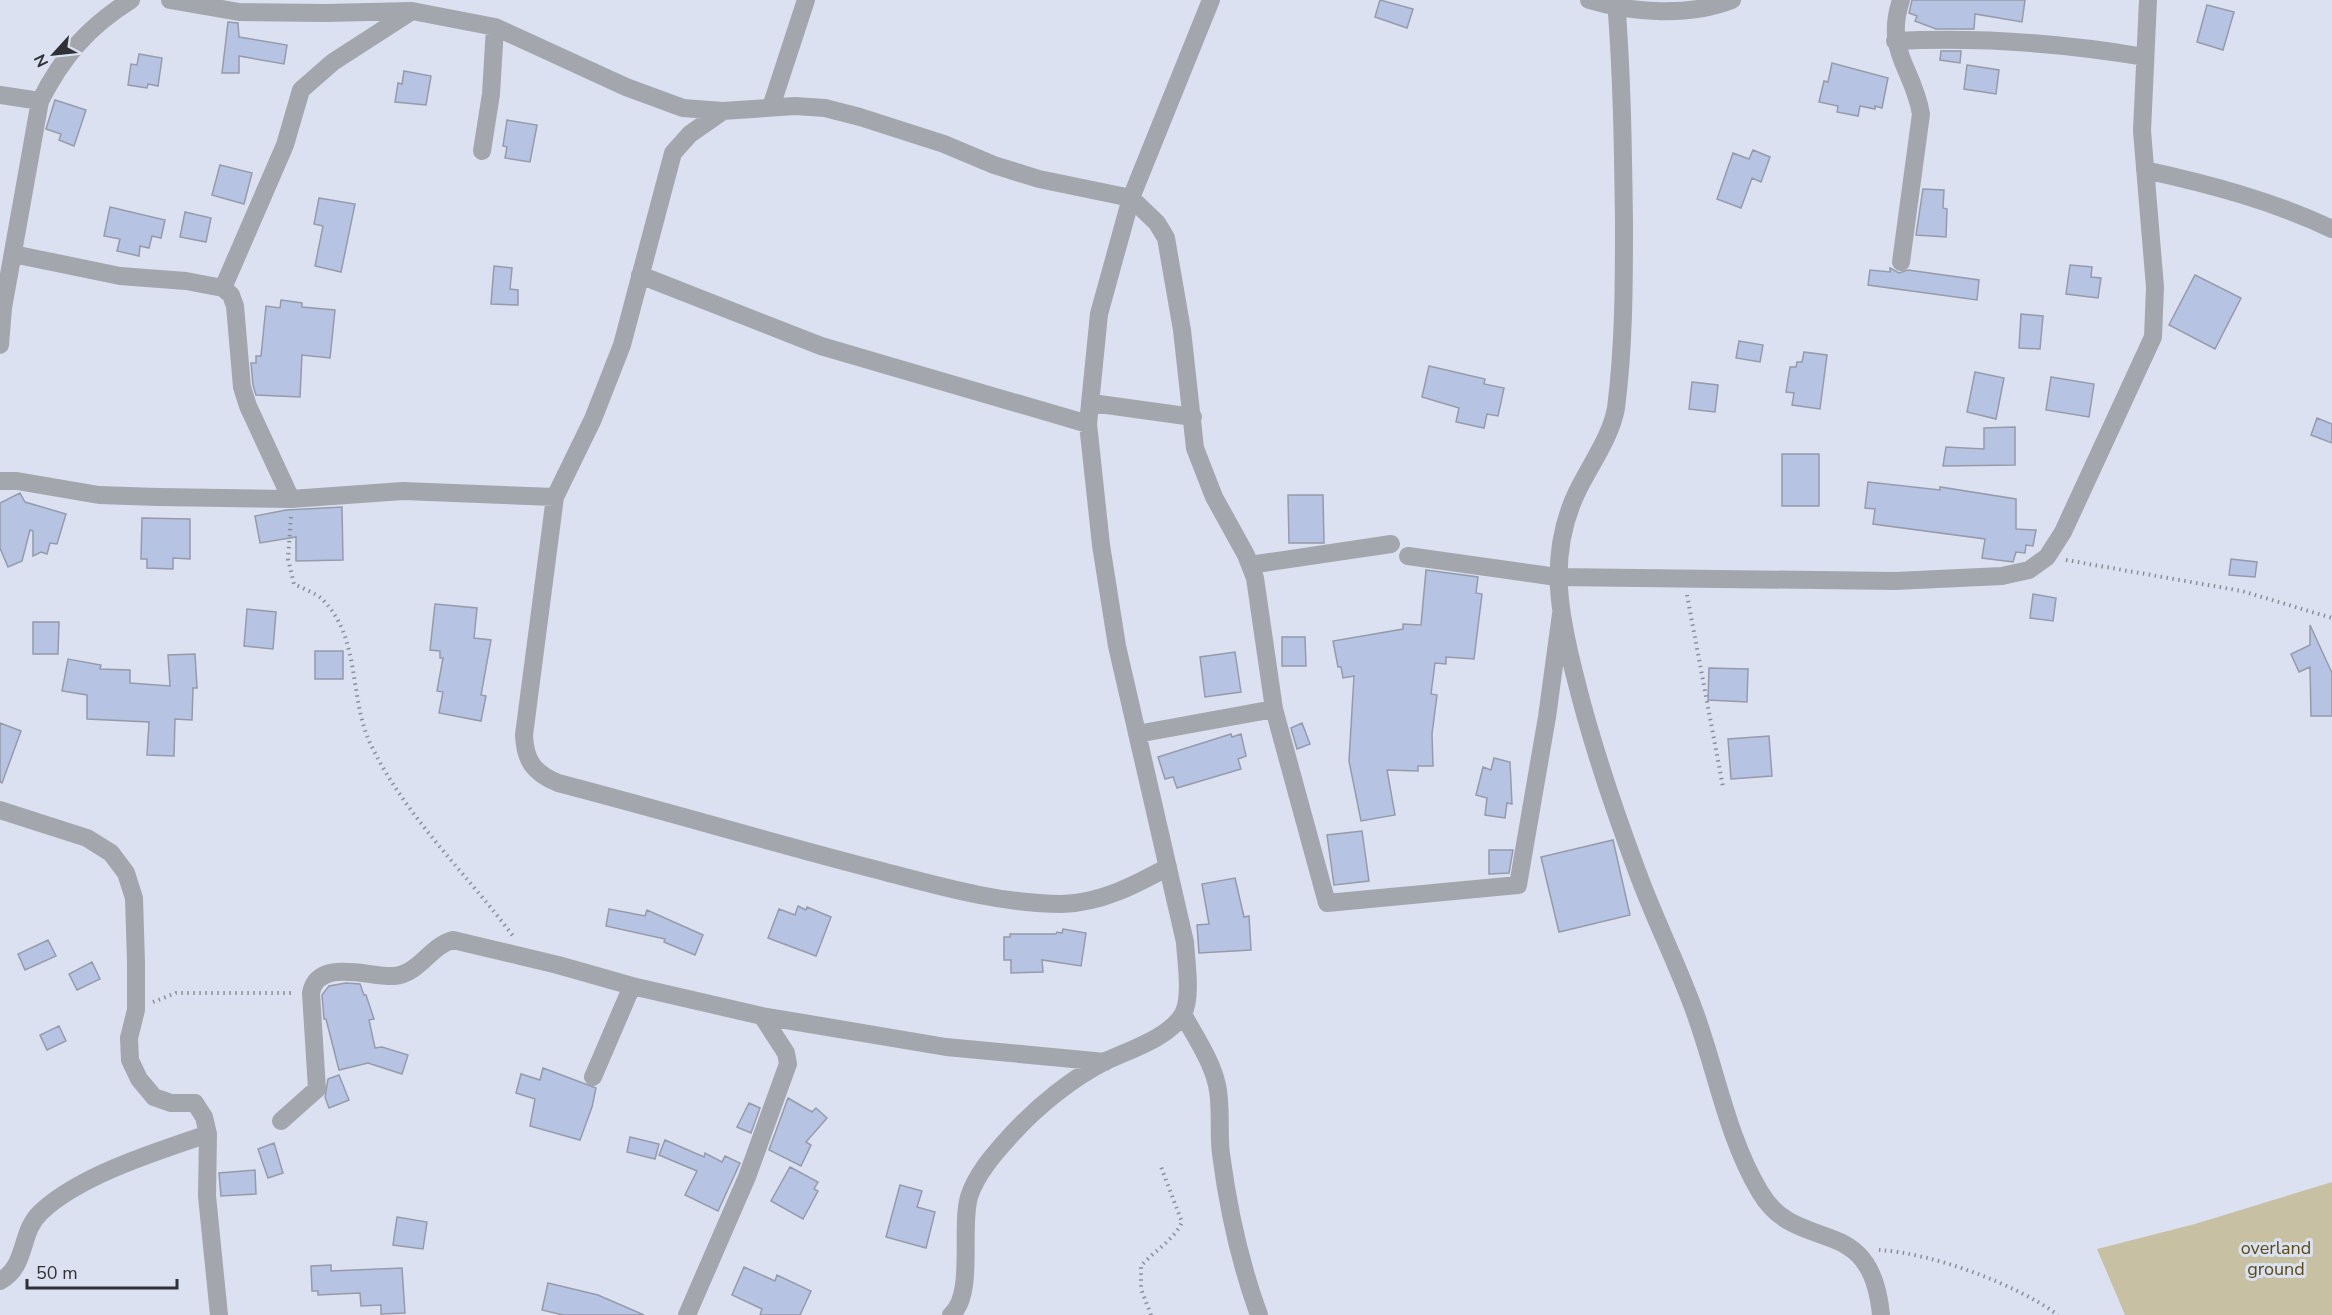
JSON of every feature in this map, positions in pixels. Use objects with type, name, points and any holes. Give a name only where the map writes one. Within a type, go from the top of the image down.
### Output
[{"type":"street","points":[[0,345],[13,254],[40,101],[51,79],[84,36],[100,20],[130,0]]},
{"type":"street","points":[[170,0],[239,12],[412,11],[495,27],[626,87],[683,108],[723,111],[771,107],[825,108],[860,117],[1039,179],[1131,198],[1157,223],[1166,238],[1182,330],[1195,448],[1205,476],[1255,578],[1274,709],[1327,903],[1518,885],[1547,717],[1561,614]]},
{"type":"street","points":[[771,107],[806,0]]},
{"type":"street","points":[[951,1315],[958,1309],[964,1293],[964,1230],[970,1196],[987,1161],[1015,1131],[1054,1096],[1105,1062],[1159,1037],[1183,1014],[1188,984],[1185,942],[1116,646],[1101,545],[1088,424],[1092,403],[1099,314],[1131,198],[1211,0]]},
{"type":"street","points":[[1589,0],[1616,4],[1700,9],[1732,0]]},
{"type":"street","points":[[1901,0],[1896,17],[1895,41],[1918,96],[1921,114],[1901,262]]},
{"type":"street","points":[[1408,556],[1557,577],[1895,581],[2002,576],[2029,570],[2047,557],[2063,532],[2153,337],[2155,287],[2142,131],[2148,0]]},
{"type":"street","points":[[1616,4],[1623,125],[1624,280],[1619,377],[1615,413],[1569,510],[1557,577],[1561,614],[1575,680],[1599,762],[1637,873],[1694,1009],[1737,1140],[1752,1176],[1768,1203],[1786,1219],[1854,1249],[1870,1268],[1881,1315]]},
{"type":"street","points":[[223,288],[285,145],[301,90],[333,63],[412,11]]},
{"type":"street","points":[[482,151],[491,94],[495,27]]},
{"type":"street","points":[[1895,41],[2008,40],[2070,44],[2145,57]]},
{"type":"street","points":[[0,95],[40,101]]},
{"type":"street","points":[[723,111],[690,134],[673,153],[622,345],[592,419],[555,497],[524,735],[527,759],[544,777],[786,846],[948,888],[1021,901],[1064,904],[1099,899],[1134,886],[1168,867]]},
{"type":"street","points":[[2145,170],[2205,183],[2295,212],[2332,230]]},
{"type":"street","points":[[13,254],[120,276],[186,281],[223,288],[231,295],[235,306],[245,396],[292,499]]},
{"type":"street","points":[[640,275],[821,346],[1088,424]]},
{"type":"street","points":[[1092,403],[1193,417]]},
{"type":"street","points":[[0,481],[17,481],[99,495],[292,499],[403,491],[555,497]]},
{"type":"street","points":[[1250,565],[1391,544]]},
{"type":"street","points":[[1137,734],[1274,709]]},
{"type":"street","points":[[0,810],[87,838],[111,853],[126,873],[134,898],[136,1010],[129,1038],[130,1060],[139,1080],[154,1097],[171,1103],[199,1106],[208,1134],[207,1196],[219,1315]]},
{"type":"street","points":[[281,1121],[317,1089],[311,993],[315,983],[332,973],[395,976],[404,974],[440,945],[453,940],[632,986],[762,1016],[946,1047],[1105,1062]]},
{"type":"street","points":[[592,1077],[632,986]]},
{"type":"street","points":[[1183,1014],[1206,1056],[1217,1085],[1221,1152],[1227,1190],[1244,1275],[1259,1315]]},
{"type":"street","points":[[687,1315],[747,1177],[788,1064],[786,1053],[762,1016]]},
{"type":"street","points":[[0,1281],[10,1276],[20,1261],[32,1225],[40,1212],[82,1185],[117,1168],[208,1134]]},
{"type":"path","points":[[292,499],[288,559],[294,584],[321,599],[346,634],[363,723],[370,744],[423,824],[529,958]]},
{"type":"path","points":[[2047,557],[2242,591],[2332,618]]},
{"type":"path","points":[[1684,580],[1723,787]]},
{"type":"path","points":[[136,1010],[176,993],[311,993]]},
{"type":"path","points":[[1151,1315],[1141,1289],[1141,1266],[1154,1250],[1178,1232],[1182,1222],[1161,1167]]},
{"type":"path","points":[[1854,1249],[1899,1252],[1956,1267],[2039,1301],[2058,1315]]},
{"type":"green space","name":"overland ground","points":[[2332,1182],[2332,1315],[2125,1315],[2097,1249],[2195,1224]]},
{"type":"building","points":[[1380,0],[1413,9],[1407,28],[1375,17]]},
{"type":"building","points":[[1912,0],[2025,0],[2022,22],[1975,14],[1974,29],[1936,29],[1915,21],[1917,16],[1909,13]]},
{"type":"building","points":[[2207,5],[2234,12],[2223,50],[2197,42]]},
{"type":"building","points":[[228,22],[238,23],[239,37],[287,45],[284,64],[239,56],[239,73],[222,73]]},
{"type":"building","points":[[1941,51],[1961,51],[1960,63],[1940,60]]},
{"type":"building","points":[[139,54],[162,58],[158,86],[148,84],[147,88],[128,85],[131,64],[137,65]]},
{"type":"building","points":[[1832,63],[1888,78],[1882,108],[1860,106],[1858,116],[1837,112],[1838,106],[1819,102],[1824,81],[1828,82]]},
{"type":"building","points":[[1967,65],[1999,70],[1996,94],[1964,89]]},
{"type":"building","points":[[404,71],[431,76],[426,105],[395,102],[398,83],[402,84]]},
{"type":"building","points":[[55,100],[86,110],[74,146],[59,140],[61,134],[46,129]]},
{"type":"building","points":[[507,120],[537,125],[530,162],[505,158],[507,147],[503,146]]},
{"type":"building","points":[[1753,150],[1770,157],[1761,182],[1752,178],[1741,208],[1717,199],[1733,153],[1749,159]]},
{"type":"building","points":[[220,165],[252,173],[244,204],[212,195]]},
{"type":"building","points":[[1923,189],[1944,190],[1943,208],[1947,209],[1946,237],[1916,235]]},
{"type":"building","points":[[319,198],[355,204],[341,272],[315,266],[323,226],[314,224]]},
{"type":"building","points":[[110,207],[165,220],[161,238],[152,236],[149,248],[140,246],[139,256],[117,251],[120,239],[104,236]]},
{"type":"building","points":[[185,212],[211,218],[206,242],[180,237]]},
{"type":"building","points":[[2070,265],[2092,267],[2091,277],[2101,278],[2098,298],[2066,294]]},
{"type":"building","points":[[494,266],[512,268],[510,289],[518,290],[518,305],[491,304]]},
{"type":"building","points":[[1890,268],[1899,273],[1908,270],[1979,280],[1977,300],[1868,285],[1870,270],[1890,272]]},
{"type":"building","points":[[2195,275],[2241,298],[2215,349],[2169,325]]},
{"type":"building","points":[[281,300],[302,303],[302,307],[335,310],[330,358],[302,355],[300,397],[256,395],[253,385],[251,363],[256,363],[256,356],[261,356],[266,306],[280,308]]},
{"type":"building","points":[[2021,314],[2043,316],[2040,349],[2019,348]]},
{"type":"building","points":[[1739,341],[1763,345],[1760,362],[1736,358]]},
{"type":"building","points":[[1804,352],[1827,355],[1820,409],[1792,405],[1794,393],[1786,392],[1790,367],[1796,367],[1797,362],[1802,362]]},
{"type":"building","points":[[1429,366],[1485,379],[1484,384],[1504,388],[1498,416],[1487,414],[1484,428],[1456,422],[1459,408],[1422,397]]},
{"type":"building","points":[[1975,372],[2004,378],[1996,419],[1967,412]]},
{"type":"building","points":[[2051,377],[2094,384],[2089,417],[2046,410]]},
{"type":"building","points":[[1692,382],[1718,385],[1715,412],[1689,409]]},
{"type":"building","points":[[2317,418],[2332,424],[2332,443],[2311,435]]},
{"type":"building","points":[[2015,427],[2015,465],[1943,466],[1946,447],[1984,449],[1984,428]]},
{"type":"building","points":[[1782,454],[1819,454],[1819,506],[1782,506]]},
{"type":"building","points":[[1868,482],[1940,490],[1940,487],[2016,499],[2016,529],[2036,530],[2033,546],[2026,545],[2025,553],[2016,552],[2013,562],[1982,558],[1985,539],[1873,524],[1875,509],[1865,508]]},
{"type":"building","points":[[20,493],[25,502],[66,514],[57,544],[50,543],[47,554],[41,552],[33,556],[33,531],[30,530],[22,561],[8,567],[0,548],[0,503]]},
{"type":"building","points":[[1288,495],[1323,495],[1324,543],[1289,543]]},
{"type":"building","points":[[342,507],[343,560],[296,561],[296,537],[260,543],[255,516],[286,510]]},
{"type":"building","points":[[142,518],[190,519],[190,559],[173,558],[173,569],[147,568],[147,559],[141,559]]},
{"type":"building","points":[[2231,559],[2257,562],[2255,577],[2229,575]]},
{"type":"building","points":[[1426,570],[1478,577],[1476,593],[1482,594],[1474,659],[1446,657],[1446,664],[1435,663],[1431,694],[1437,695],[1432,734],[1433,766],[1418,766],[1418,771],[1387,770],[1395,815],[1361,821],[1349,761],[1354,676],[1343,678],[1341,667],[1338,667],[1333,641],[1403,629],[1403,624],[1421,625]]},
{"type":"building","points":[[2033,594],[2056,598],[2053,621],[2030,618]]},
{"type":"building","points":[[435,604],[477,608],[474,638],[491,640],[481,695],[486,696],[481,721],[439,713],[443,692],[437,691],[443,658],[440,658],[440,651],[430,650]]},
{"type":"building","points":[[247,609],[276,612],[273,649],[244,646]]},
{"type":"building","points":[[33,622],[59,622],[58,654],[33,654]]},
{"type":"building","points":[[2310,625],[2332,673],[2332,716],[2311,716],[2310,667],[2299,672],[2291,654],[2310,645]]},
{"type":"building","points":[[1282,637],[1305,637],[1306,666],[1282,666]]},
{"type":"building","points":[[315,651],[343,651],[343,679],[315,679]]},
{"type":"building","points":[[1235,652],[1241,692],[1205,697],[1200,657]]},
{"type":"building","points":[[195,654],[197,688],[193,688],[192,720],[175,719],[174,756],[147,755],[149,722],[87,719],[87,695],[62,691],[68,659],[101,665],[100,669],[130,670],[130,683],[170,686],[168,655]]},
{"type":"building","points":[[1709,668],[1748,669],[1747,702],[1708,700]]},
{"type":"building","points":[[0,723],[21,731],[2,783],[0,782]]},
{"type":"building","points":[[1302,723],[1310,744],[1297,749],[1291,728]]},
{"type":"building","points":[[1231,734],[1232,737],[1241,734],[1246,756],[1238,759],[1241,769],[1177,788],[1173,777],[1165,779],[1158,757]]},
{"type":"building","points":[[1769,736],[1772,776],[1731,779],[1728,739]]},
{"type":"building","points":[[1494,758],[1510,762],[1512,804],[1507,803],[1505,818],[1485,815],[1487,798],[1476,795],[1483,767],[1491,770]]},
{"type":"building","points":[[1362,831],[1369,881],[1334,885],[1327,835]]},
{"type":"building","points":[[1613,840],[1630,915],[1559,932],[1541,857]]},
{"type":"building","points":[[1489,850],[1513,850],[1509,873],[1489,874]]},
{"type":"building","points":[[1235,878],[1244,917],[1249,916],[1251,950],[1199,953],[1197,925],[1209,924],[1202,884]]},
{"type":"building","points":[[798,906],[806,910],[807,907],[831,917],[816,956],[768,938],[779,909],[795,915]]},
{"type":"building","points":[[609,909],[645,916],[647,910],[703,935],[695,955],[664,942],[665,939],[606,926]]},
{"type":"building","points":[[1063,929],[1086,933],[1081,966],[1042,960],[1043,972],[1011,973],[1011,960],[1004,960],[1004,937],[1010,937],[1010,934],[1056,934],[1057,932],[1062,933]]},
{"type":"building","points":[[48,940],[56,956],[25,970],[18,954]]},
{"type":"building","points":[[92,962],[100,979],[77,990],[69,974]]},
{"type":"building","points":[[346,983],[360,984],[366,995],[374,1019],[369,1020],[375,1048],[382,1047],[408,1055],[402,1074],[368,1063],[339,1070],[326,1019],[324,1019],[322,995],[329,986]]},
{"type":"building","points":[[59,1026],[66,1041],[47,1050],[40,1035]]},
{"type":"building","points":[[543,1068],[596,1088],[580,1140],[530,1126],[535,1099],[516,1093],[521,1074],[540,1080]]},
{"type":"building","points":[[339,1075],[349,1100],[329,1108],[325,1097],[328,1079]]},
{"type":"building","points":[[788,1098],[812,1112],[816,1108],[827,1118],[806,1142],[811,1145],[801,1166],[769,1150]]},
{"type":"building","points":[[749,1103],[760,1108],[751,1133],[737,1127]]},
{"type":"building","points":[[630,1137],[659,1144],[655,1159],[627,1152]]},
{"type":"building","points":[[665,1140],[704,1157],[705,1153],[722,1162],[725,1156],[740,1163],[718,1211],[685,1195],[697,1171],[659,1155]]},
{"type":"building","points":[[274,1143],[283,1173],[268,1178],[258,1149]]},
{"type":"building","points":[[790,1167],[818,1182],[814,1189],[818,1191],[803,1219],[771,1201]]},
{"type":"building","points":[[255,1170],[256,1194],[221,1196],[219,1173]]},
{"type":"building","points":[[900,1185],[922,1191],[917,1207],[935,1212],[926,1248],[886,1237]]},
{"type":"building","points":[[397,1217],[427,1222],[423,1249],[393,1245]]},
{"type":"building","points":[[331,1265],[331,1271],[402,1268],[405,1313],[381,1314],[381,1305],[361,1306],[360,1293],[318,1295],[318,1291],[312,1291],[311,1266]]},
{"type":"building","points":[[744,1267],[775,1281],[777,1275],[811,1291],[800,1315],[760,1315],[762,1309],[732,1295]]},
{"type":"building","points":[[548,1283],[598,1295],[644,1315],[563,1315],[542,1310]]}]
